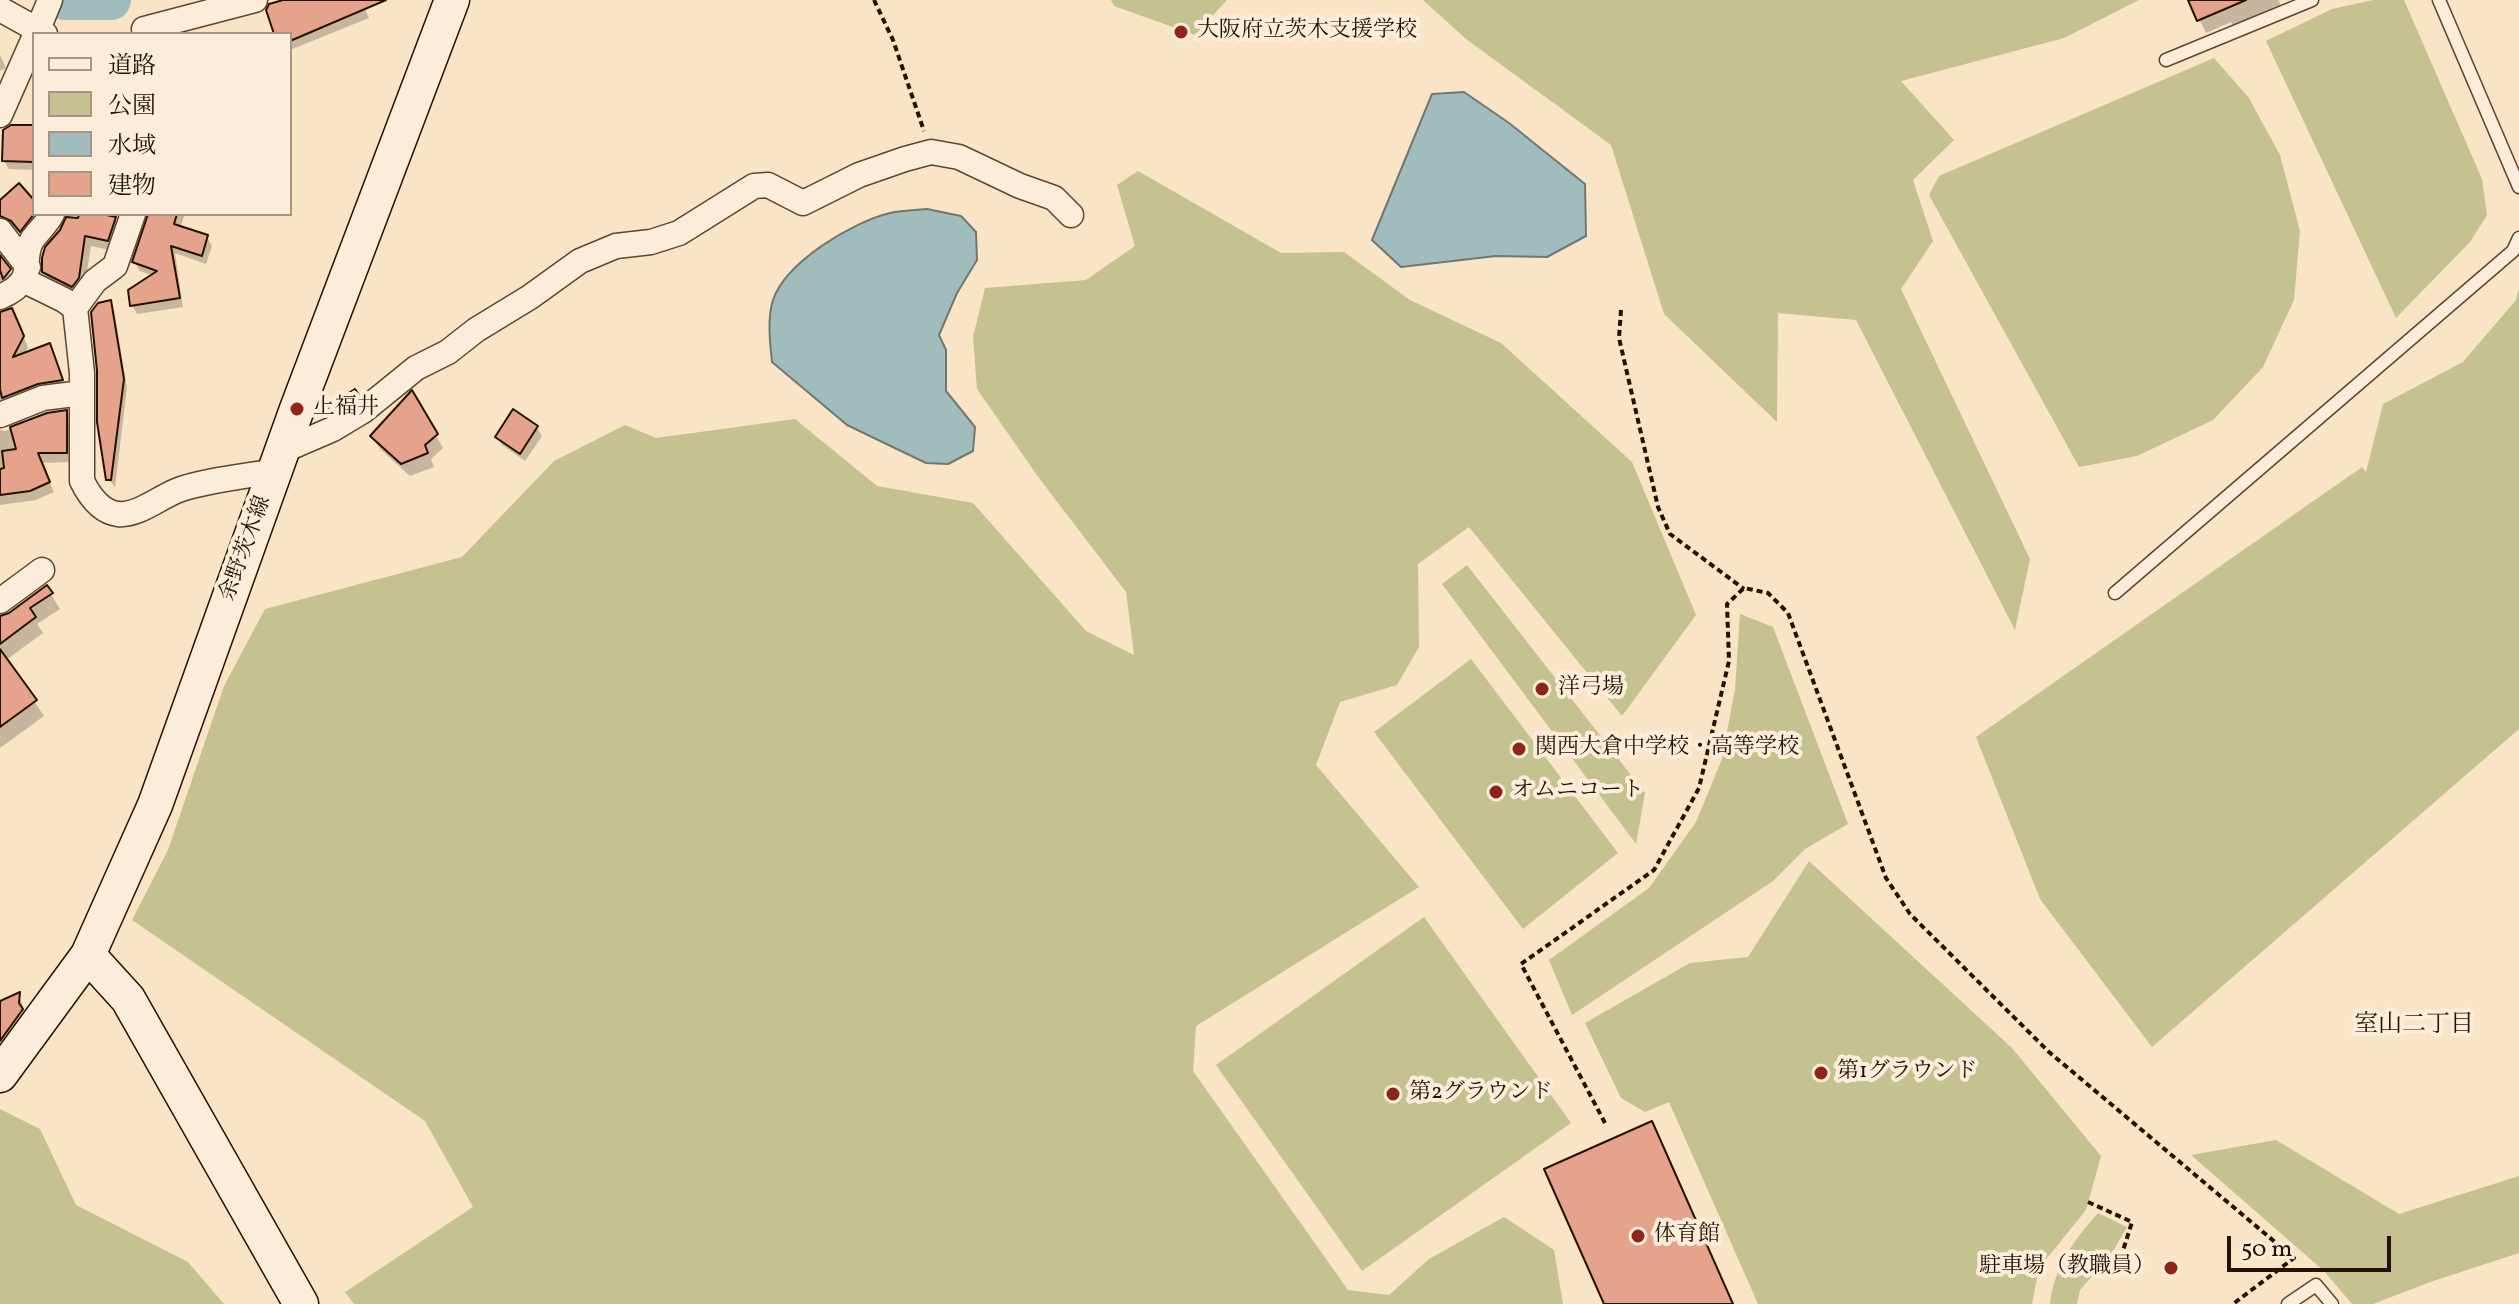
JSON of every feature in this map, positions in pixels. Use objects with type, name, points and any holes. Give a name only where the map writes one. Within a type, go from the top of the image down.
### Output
[{"type":"main road","name":"余野茨木線","points":[[0,1075],[88,955],[155,805],[279,461],[452,0]]},
{"type":"main road","points":[[88,955],[128,999],[301,1304]]},
{"type":"street","points":[[138,32],[204,0]]},
{"type":"street","points":[[138,32],[255,0]]},
{"type":"street","points":[[0,9],[39,28]]},
{"type":"street","points":[[0,115],[32,44]]},
{"type":"street","points":[[132,216],[115,266],[95,281],[75,308],[82,373],[82,481],[89,496],[119,515],[141,509],[179,489],[279,461],[363,411],[416,368],[448,352],[580,261],[616,246],[651,242],[679,233],[754,186],[768,185],[803,203],[859,175],[931,152],[959,157],[1020,186],[1054,198],[1071,215]]},
{"type":"street","points":[[0,297],[7,294],[26,273],[31,241],[50,216]]},
{"type":"street","points":[[0,231],[26,273],[75,308]]},
{"type":"street","points":[[0,415],[43,398],[82,393]]},
{"type":"street","points":[[0,601],[42,570]]},
{"type":"lane","points":[[2166,60],[2312,0]]},
{"type":"lane","points":[[2439,0],[2519,187]]},
{"type":"lane","points":[[2115,593],[2513,251],[2519,238]]},
{"type":"lane","points":[[2288,1304],[2316,1285],[2332,1304]]},
{"type":"path","points":[[874,0],[893,40],[931,152]]},
{"type":"path","points":[[1621,310],[1619,338],[1658,507],[1670,534],[1744,589],[1768,593],[1788,613],[1886,878],[1910,914],[2049,1052],[2294,1258],[2233,1304]]},
{"type":"path","points":[[1605,1123],[1521,964],[1654,870],[1699,788],[1729,661],[1727,604],[1744,589]]},
{"type":"path","points":[[2088,1202],[2132,1222],[2121,1257]]},
{"type":"green space","points":[[1111,0],[1227,0],[1195,35],[1114,6]]},
{"type":"green space","points":[[1423,0],[2139,0],[2064,38],[1901,81],[1954,140],[1913,180],[1933,241],[1901,289],[2030,559],[2015,630],[1856,320],[1778,313],[1777,422],[1664,314],[1611,145],[1466,39]]},
{"type":"green space","points":[[2373,0],[2404,0],[2482,179],[2487,215],[2470,242],[2396,318],[2266,41],[2332,9]]},
{"type":"green space","points":[[2214,58],[2249,98],[2280,155],[2300,231],[2294,300],[2263,367],[2213,420],[2137,456],[2079,467],[1929,195],[1939,176]]},
{"type":"green space","points":[[1138,171],[1281,253],[1344,252],[1410,300],[1501,343],[1632,462],[1696,615],[1622,716],[1469,527],[1418,564],[1419,647],[1397,685],[1340,702],[1316,765],[1419,887],[1196,1026],[1193,1071],[1348,1290],[1389,1295],[1429,1259],[1504,1217],[1554,1250],[1563,1304],[354,1304],[345,1292],[473,1207],[425,1121],[132,920],[168,850],[224,686],[265,609],[462,557],[554,461],[625,425],[656,438],[795,419],[877,486],[973,503],[1086,631],[1134,655],[1126,592],[1039,478],[977,389],[973,337],[985,288],[1086,280],[1135,246],[1117,185]]},
{"type":"green space","points":[[2519,287],[2519,729],[2152,1047],[2040,899],[1976,737],[2362,467],[2366,472],[2383,404],[2463,362],[2516,300]]},
{"type":"green space","name":"洋弓場","points":[[1467,565],[1645,793],[1636,844],[1442,584]]},
{"type":"green space","points":[[1740,614],[1773,627],[1848,824],[1805,849],[1773,881],[1572,1015],[1549,960],[1649,888],[1696,822],[1722,759],[1735,689]]},
{"type":"green space","name":"オムニコート","points":[[1471,659],[1618,853],[1523,929],[1374,732]]},
{"type":"green space","name":"第1グラウンド","points":[[1809,861],[2012,1048],[2101,1156],[2086,1210],[2039,1268],[2032,1304],[1758,1304],[1669,1102],[1645,1112],[1621,1098],[1585,1023],[1690,963],[1748,957]]},
{"type":"green space","name":"第2グラウンド","points":[[1424,917],[1571,1123],[1362,1271],[1216,1065]]},
{"type":"green space","points":[[0,1109],[40,1129],[76,1205],[188,1262],[224,1304],[0,1304]]},
{"type":"green space","points":[[2276,1140],[2399,1214],[2519,1176],[2519,1253],[2373,1304],[2352,1304],[2324,1271],[2191,1155]]},
{"type":"green space","points":[[2098,1213],[2127,1227],[2112,1253],[2080,1290],[2077,1304],[2050,1304],[2066,1255]]},
{"type":"water","points":[[1464,92],[1509,123],[1585,184],[1586,236],[1547,257],[1496,256],[1401,267],[1372,240],[1432,94]]},
{"type":"water","points":[[927,209],[961,216],[976,232],[977,260],[957,293],[939,335],[946,350],[946,391],[975,427],[973,451],[948,464],[926,463],[847,425],[772,362],[770,347],[773,300],[791,272],[806,258],[840,234],[875,218],[895,212]]},
{"type":"building","points":[[283,0],[386,0],[292,40],[292,32],[273,32],[266,10],[269,4]]},
{"type":"building","points":[[2188,0],[2246,0],[2197,21]]},
{"type":"building","points":[[11,125],[32,125],[32,162],[2,161],[3,130]]},
{"type":"building","points":[[19,183],[32,198],[32,216],[20,232],[11,221],[0,216],[0,200]]},
{"type":"building","points":[[147,216],[176,216],[174,224],[208,235],[202,256],[171,246],[180,298],[130,306],[128,290],[157,271],[132,262]]},
{"type":"building","points":[[66,217],[116,217],[108,241],[85,236],[79,278],[72,287],[42,272],[42,258],[45,247],[60,230]]},
{"type":"building","points":[[0,255],[11,269],[3,279],[0,270]]},
{"type":"building","points":[[111,300],[124,379],[111,480],[106,480],[97,422],[97,371],[91,312],[98,303]]},
{"type":"building","points":[[12,308],[24,336],[13,357],[50,343],[63,380],[38,384],[2,398],[0,312]]},
{"type":"building","points":[[355,389],[359,395],[332,412],[328,406]]},
{"type":"building","points":[[412,390],[438,434],[425,445],[428,453],[401,464],[370,436]]},
{"type":"building","points":[[513,409],[538,426],[520,454],[495,437]]},
{"type":"building","points":[[67,410],[67,453],[38,453],[50,482],[30,491],[0,495],[0,469],[4,468],[2,451],[16,449],[10,427],[47,413]]},
{"type":"building","points":[[47,585],[53,593],[30,608],[36,617],[0,644],[0,616],[9,613]]},
{"type":"building","points":[[0,649],[37,700],[0,727]]},
{"type":"building","points":[[20,992],[19,1003],[23,1009],[0,1041],[0,1001]]},
{"type":"building","name":"体育館","points":[[1652,1121],[1733,1304],[1604,1304],[1544,1169]]},
{"type":"waterway","points":[[65,0],[111,0]]},
{"type":"place","name":"大阪府立茨木支援学校","points":[[1181,32]]},
{"type":"place","name":"上福井","points":[[297,409]]},
{"type":"place","name":"洋弓場","points":[[1542,689]]},
{"type":"place","name":"関西大倉中学校・高等学校","points":[[1519,749]]},
{"type":"place","name":"オムニコート","points":[[1496,792]]},
{"type":"place","name":"第1グラウンド","points":[[1821,1073]]},
{"type":"place","name":"第2グラウンド","points":[[1393,1094]]},
{"type":"place","name":"体育館","points":[[1638,1236]]},
{"type":"place","name":"駐車場（教職員）","points":[[2171,1268]]},
{"type":"district","name":"室山二丁目","points":[[2414,1027]]}]
